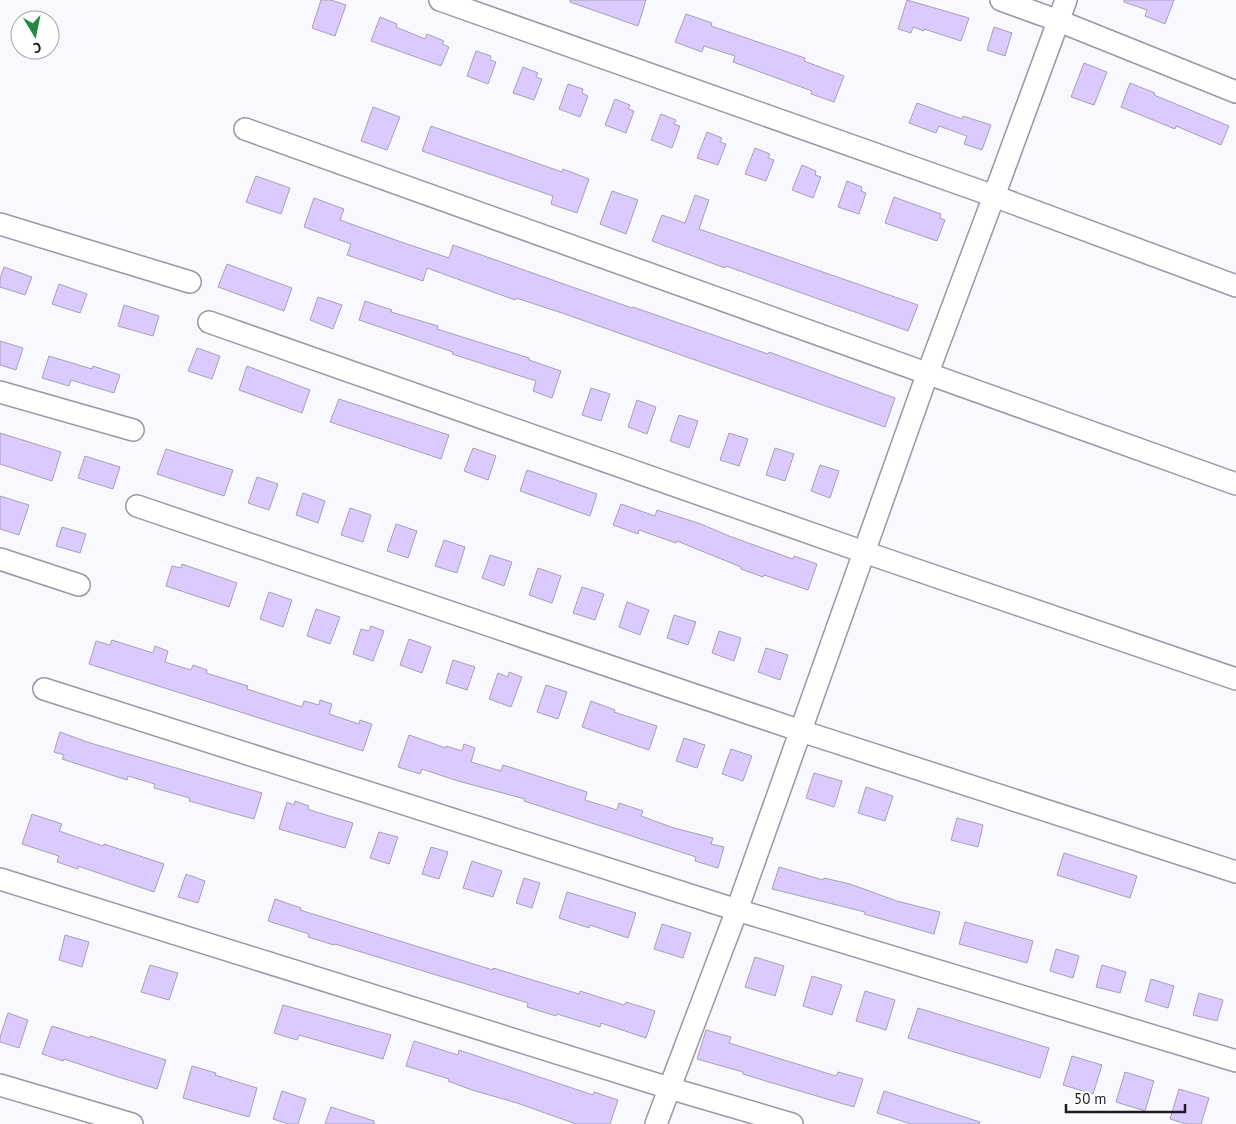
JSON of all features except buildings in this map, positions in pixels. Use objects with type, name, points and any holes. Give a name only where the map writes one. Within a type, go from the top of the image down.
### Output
[{"type":"street","points":[[440,0],[994,196],[1236,286]]},
{"type":"street","points":[[1002,0],[1236,92]]},
{"type":"street","points":[[656,1124],[737,910],[927,375],[1066,0]]},
{"type":"street","points":[[245,129],[927,375],[1236,484]]},
{"type":"street","points":[[0,224],[190,282]]},
{"type":"street","points":[[209,322],[864,552],[1236,679]]},
{"type":"street","points":[[0,392],[133,430]]},
{"type":"street","points":[[137,506],[801,731],[1236,872]]},
{"type":"street","points":[[0,559],[79,585]]},
{"type":"street","points":[[44,689],[737,910],[1236,1061]]},
{"type":"street","points":[[0,879],[669,1088],[792,1124]]},
{"type":"street","points":[[0,1085],[132,1124]]}]
